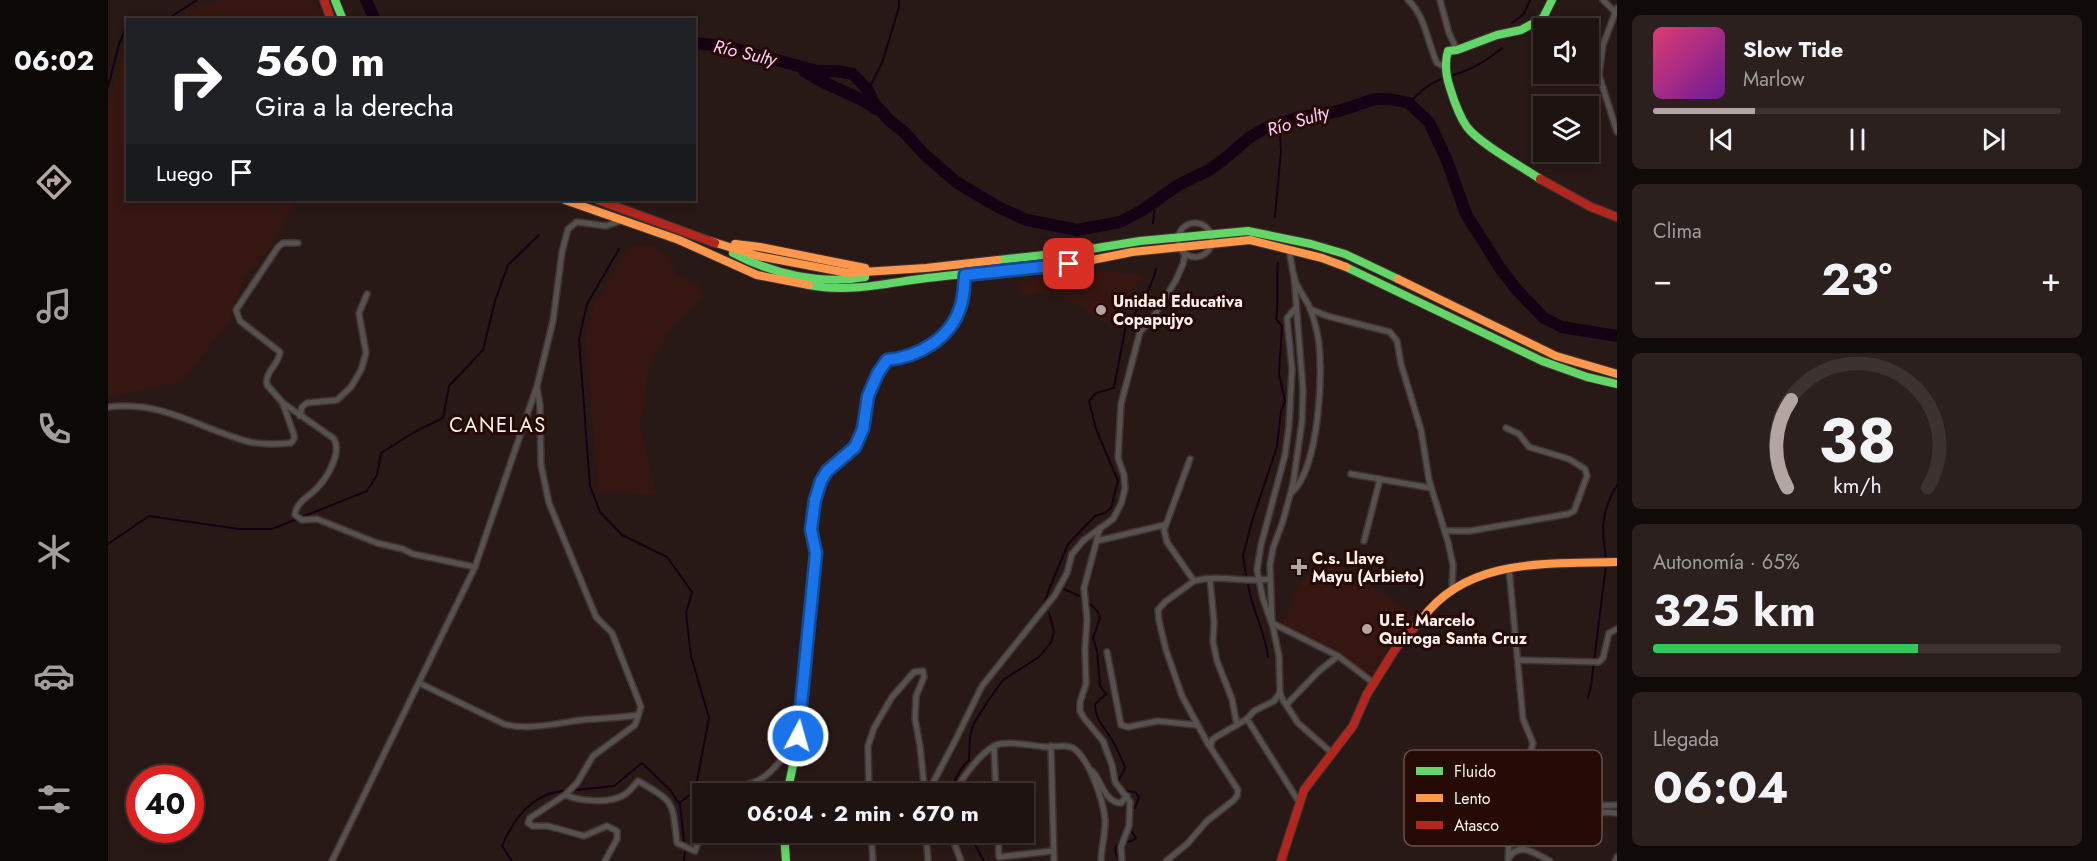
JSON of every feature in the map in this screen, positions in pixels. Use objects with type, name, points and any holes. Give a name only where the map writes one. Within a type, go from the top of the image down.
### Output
[{"type":"main road","points":[[324,0],[330,18]]},
{"type":"main road","points":[[335,0],[343,18]]},
{"type":"main road","points":[[1552,0],[1543,18],[1521,30],[1497,35],[1457,50],[1448,51],[1444,57],[1446,73],[1462,120],[1483,142],[1565,193],[1594,209],[1617,217]]},
{"type":"main road","points":[[568,201],[679,240],[757,274],[824,288],[850,289],[1069,264],[1159,248],[1210,233],[1250,240],[1322,258],[1353,269],[1542,361],[1617,384]]},
{"type":"main road","points":[[601,201],[758,256],[848,273],[882,272],[1061,253],[1162,239],[1211,243],[1248,231],[1311,244],[1345,254],[1556,356],[1617,374]]},
{"type":"main road","points":[[1204,225],[1228,237]]},
{"type":"main road","points":[[1162,239],[1183,228]]},
{"type":"main road","points":[[1206,252],[1228,237]]},
{"type":"main road","points":[[1159,248],[1185,254]]},
{"type":"main road","points":[[789,783],[796,751],[816,553],[811,529],[815,500],[821,481],[827,471],[855,447],[863,429],[868,396],[878,373],[887,360],[926,348],[939,340],[951,328],[961,307],[965,275]]},
{"type":"main road","points":[[1281,861],[1304,790],[1353,726],[1368,694],[1401,640],[1417,625],[1437,599],[1452,588],[1481,575],[1509,568],[1540,562],[1617,562]]},
{"type":"main road","points":[[785,843],[786,861]]},
{"type":"street","points":[[1408,0],[1415,6],[1437,63],[1446,73]]},
{"type":"street","points":[[1440,0],[1449,33],[1457,50]]},
{"type":"street","points":[[1603,0],[1616,10],[1603,45],[1599,75],[1617,132]]},
{"type":"street","points":[[332,861],[475,567],[537,386],[553,321],[562,252],[568,229],[577,222],[606,226],[622,220]]},
{"type":"street","points":[[932,783],[982,686],[1055,595],[1067,573],[1072,554],[1084,540],[1113,519],[1125,489],[1124,475],[1118,458],[1121,404],[1140,332],[1154,316],[1183,264],[1185,254],[1179,242],[1183,228],[1193,223],[1204,225],[1210,233],[1211,243],[1206,252],[1196,256],[1185,254]]},
{"type":"street","points":[[298,243],[283,243],[278,247],[236,310],[240,321],[280,352],[266,382],[283,402],[333,438],[338,448],[322,484],[297,507],[295,511],[298,518],[317,519],[377,543],[403,549],[413,554],[475,567]]},
{"type":"street","points":[[1272,623],[1273,604],[1270,579],[1273,548],[1291,492],[1299,449],[1303,389],[1294,276],[1289,250]]},
{"type":"street","points":[[1291,492],[1299,486],[1308,461],[1321,397],[1318,340],[1310,309],[1294,276]]},
{"type":"street","points":[[300,416],[302,407],[307,403],[338,400],[351,387],[361,370],[366,353],[359,313],[367,294]]},
{"type":"street","points":[[1295,309],[1287,318],[1292,369],[1285,455],[1261,545],[1257,570],[1279,656],[1280,693],[1298,723],[1333,754]]},
{"type":"street","points":[[1310,309],[1327,316],[1390,332],[1395,337],[1421,430],[1431,488],[1453,565],[1452,588]]},
{"type":"street","points":[[537,386],[540,405],[541,465],[549,502],[596,617],[612,633],[641,707],[635,725],[593,756],[577,783],[565,795],[531,818],[528,823],[584,836],[607,826],[617,831],[617,839],[604,861]]},
{"type":"street","points":[[108,407],[150,407],[251,442],[291,443],[294,435],[283,402]]},
{"type":"street","points":[[1445,531],[1470,531],[1568,514],[1574,511],[1587,476],[1585,469],[1569,459],[1529,447],[1523,437],[1506,428]]},
{"type":"street","points":[[1190,459],[1164,525],[1167,542],[1194,581]]},
{"type":"street","points":[[1351,474],[1431,488]]},
{"type":"street","points":[[1364,542],[1380,479]]},
{"type":"street","points":[[1096,541],[1164,525]]},
{"type":"street","points":[[1100,528],[1084,588],[1087,619],[1086,684],[1080,702],[1080,711],[1103,741],[1112,765],[1115,782],[1127,796],[1131,808],[1129,826],[1121,847],[1122,861]]},
{"type":"street","points":[[1509,568],[1523,719],[1533,743],[1531,750]]},
{"type":"street","points":[[1210,579],[1214,622],[1213,642],[1217,661],[1232,699],[1237,725]]},
{"type":"street","points":[[1166,861],[1187,844],[1202,825],[1237,796],[1237,787],[1197,725],[1176,681],[1158,616],[1161,606],[1194,581],[1270,579]]},
{"type":"street","points":[[1272,623],[1338,656],[1375,684]]},
{"type":"street","points":[[1518,660],[1599,662],[1604,658],[1609,633],[1617,629]]},
{"type":"street","points":[[1107,652],[1121,725],[1128,727],[1158,721],[1197,725]]},
{"type":"street","points":[[1286,705],[1319,671],[1338,656]]},
{"type":"street","points":[[869,783],[868,746],[874,728],[892,696],[914,672],[923,671],[924,677],[916,696],[915,719],[925,783]]},
{"type":"street","points":[[419,683],[504,724],[519,728],[638,715]]},
{"type":"street","points":[[1211,748],[1212,740],[1247,719],[1254,711],[1274,701],[1280,693]]},
{"type":"street","points":[[1247,719],[1299,802]]},
{"type":"street","points":[[752,783],[773,770],[792,740],[799,722]]},
{"type":"street","points":[[960,783],[965,775],[994,746],[1003,743],[1066,746],[1075,749],[1095,775],[1108,798],[1121,803],[1127,796]]},
{"type":"street","points":[[994,746],[996,783]]},
{"type":"street","points":[[1051,746],[1054,861]]},
{"type":"street","points":[[1086,765],[1096,785],[1105,820],[1101,861]]},
{"type":"street","points":[[565,795],[577,800],[603,800],[623,796],[638,781],[663,795],[672,805],[677,843],[695,851],[698,843]]},
{"type":"street","points":[[1602,806],[1617,806]]},
{"type":"street","points":[[1602,812],[1617,813]]},
{"type":"street","points":[[872,843],[873,861]]},
{"type":"street","points":[[927,843],[928,861]]},
{"type":"street","points":[[954,843],[961,861]]},
{"type":"street","points":[[998,843],[999,857],[1053,851]]},
{"type":"street","points":[[1508,860],[1512,852],[1520,849],[1550,861]]},
{"type":"street","points":[[1615,861],[1617,857]]},
{"type":"shaded area","points":[[220,0],[315,0],[323,18],[181,18],[191,9]]},
{"type":"shaded area","points":[[125,40],[126,201],[294,201],[271,248],[244,277],[229,322],[183,381],[108,398],[108,99],[116,81]]},
{"type":"shaded area","points":[[629,246],[653,246],[668,256],[678,276],[696,283],[707,295],[698,300],[666,336],[649,369],[640,426],[656,495],[599,492],[585,335],[594,304]]},
{"type":"shaded area","name":"Unidad Educativa Copapujyo","points":[[1103,271],[1143,275],[1108,324],[1055,292],[1021,296],[1019,282]]},
{"type":"shaded area","points":[[1325,555],[1416,615],[1372,677],[1283,624],[1298,587]]},
{"type":"waterway","points":[[169,18],[197,0]]},
{"type":"waterway","name":"Río Sulty","points":[[366,0],[374,18]]},
{"type":"waterway","points":[[868,90],[882,63],[899,7],[899,0]]},
{"type":"waterway","points":[[1512,23],[1524,14],[1530,0]]},
{"type":"waterway","points":[[108,87],[119,44],[126,32]]},
{"type":"waterway","name":"Río Sulty","points":[[696,43],[725,46],[817,71],[853,74],[868,90],[873,102],[890,121],[956,182],[998,207],[1027,220],[1077,230],[1120,222],[1141,211],[1180,184],[1209,170],[1250,137],[1266,128],[1297,118],[1339,111],[1375,99],[1409,103],[1429,122],[1446,158],[1466,214],[1500,268],[1517,290],[1544,318],[1562,327],[1617,336]]},
{"type":"waterway","points":[[1450,76],[1477,65],[1502,48]]},
{"type":"waterway","name":"Río Sulty","points":[[804,71],[876,109]]},
{"type":"waterway","points":[[1409,103],[1421,91],[1445,78]]},
{"type":"waterway","points":[[1275,217],[1281,150],[1279,124]]},
{"type":"waterway","points":[[1153,223],[1155,203]]},
{"type":"waterway","points":[[108,544],[149,516],[239,529],[272,529],[367,491],[377,475],[381,453],[416,431],[443,418],[449,386],[483,350],[495,301],[508,265],[539,235]]},
{"type":"waterway","points":[[576,790],[614,786],[642,763],[671,791],[679,803],[695,791],[709,718],[691,656],[686,613],[692,592],[667,557],[622,535],[600,512],[590,486],[579,339],[587,304],[619,249]]},
{"type":"waterway","points":[[1246,576],[1243,555],[1277,447],[1281,412],[1285,401],[1279,374],[1282,326],[1276,319],[1278,263]]},
{"type":"waterway","points":[[1044,605],[1068,544],[1095,516],[1111,508],[1118,481],[1096,429],[1089,401],[1096,393],[1114,388],[1126,325],[1144,299],[1156,269]]},
{"type":"waterway","points":[[1606,559],[1603,538],[1605,512],[1617,485]]},
{"type":"waterway","points":[[1588,698],[1606,565]]},
{"type":"waterway","points":[[1248,585],[1268,657]]},
{"type":"waterway","points":[[1064,589],[1079,596]]},
{"type":"waterway","points":[[1090,604],[1098,612],[1100,618],[1093,638],[1097,651],[1100,686],[1106,694],[1095,704],[1095,709],[1125,768],[1118,782]]},
{"type":"waterway","points":[[954,783],[969,760],[970,736],[974,723],[988,701],[1003,680],[1039,657],[1051,642],[1054,632],[1049,613]]},
{"type":"waterway","points":[[512,861],[502,846],[518,818],[542,797],[563,791]]},
{"type":"waterway","points":[[1127,791],[1135,792],[1139,797],[1135,808]]},
{"type":"waterway","points":[[680,804],[684,861]]},
{"type":"waterway","points":[[1126,828],[1128,817]]},
{"type":"waterway","points":[[1125,842],[1136,838],[1132,832]]},
{"type":"waterway","points":[[974,843],[984,861]]},
{"type":"waterway","points":[[1117,845],[1115,851],[1119,861]]},
{"type":"traffic: fast","points":[[335,0],[342,18]]},
{"type":"traffic: fast","points":[[1540,179],[1491,147],[1467,127],[1452,93],[1446,61],[1448,51],[1457,50],[1497,35],[1521,30],[1543,18],[1552,0]]},
{"type":"traffic: fast","points":[[998,260],[1072,252],[1140,241],[1248,231],[1311,244],[1345,254],[1398,279]]},
{"type":"traffic: fast","points":[[733,253],[764,267],[797,276],[831,280],[865,277]]},
{"type":"traffic: fast","points":[[809,285],[839,288],[868,286],[1092,260]]},
{"type":"traffic: fast","points":[[1346,267],[1542,361],[1587,377],[1617,384]]},
{"type":"traffic: fast","points":[[789,783],[796,751],[816,552]]},
{"type":"traffic: fast","points":[[785,843],[786,861]]},
{"type":"traffic: slow","points":[[568,201],[679,240],[757,275],[809,285]]},
{"type":"traffic: slow","points":[[1092,260],[1132,252],[1250,240],[1322,258],[1346,267]]},
{"type":"traffic: slow","points":[[710,241],[758,256],[848,273],[998,260]]},
{"type":"traffic: slow","points":[[735,244],[865,268]]},
{"type":"traffic: slow","points":[[816,552],[813,530],[815,497],[819,486],[831,468],[855,446],[863,426],[869,392],[876,377],[887,360],[921,351],[944,334],[953,323],[959,309],[965,275]]},
{"type":"traffic: slow","points":[[1398,279],[1556,356],[1617,374]]},
{"type":"traffic: slow","points":[[1422,619],[1441,599],[1462,584],[1486,574],[1537,565],[1617,562]]},
{"type":"traffic: jam","points":[[324,0],[330,18]]},
{"type":"traffic: jam","points":[[1540,179],[1591,207],[1617,217]]},
{"type":"traffic: jam","points":[[601,201],[715,243]]},
{"type":"traffic: jam","points":[[1281,861],[1304,790],[1353,726],[1367,694],[1396,648],[1422,619]]},
{"type":"place","name":"Unidad Educativa Copapujyo","points":[[1101,310]]},
{"type":"place","name":"C.s. Llave Mayu (Arbieto)","points":[[1299,567]]},
{"type":"place","name":"U.E. Marcelo Quiroga Santa Cruz","points":[[1367,629]]},
{"type":"district","name":"CANELAS","points":[[498,425]]},
{"type":"route","points":[[798,736],[816,553],[811,529],[815,500],[827,471],[855,447],[863,429],[868,396],[878,373],[887,360],[926,348],[939,340],[951,328],[961,307],[965,275],[1069,264]]}]
